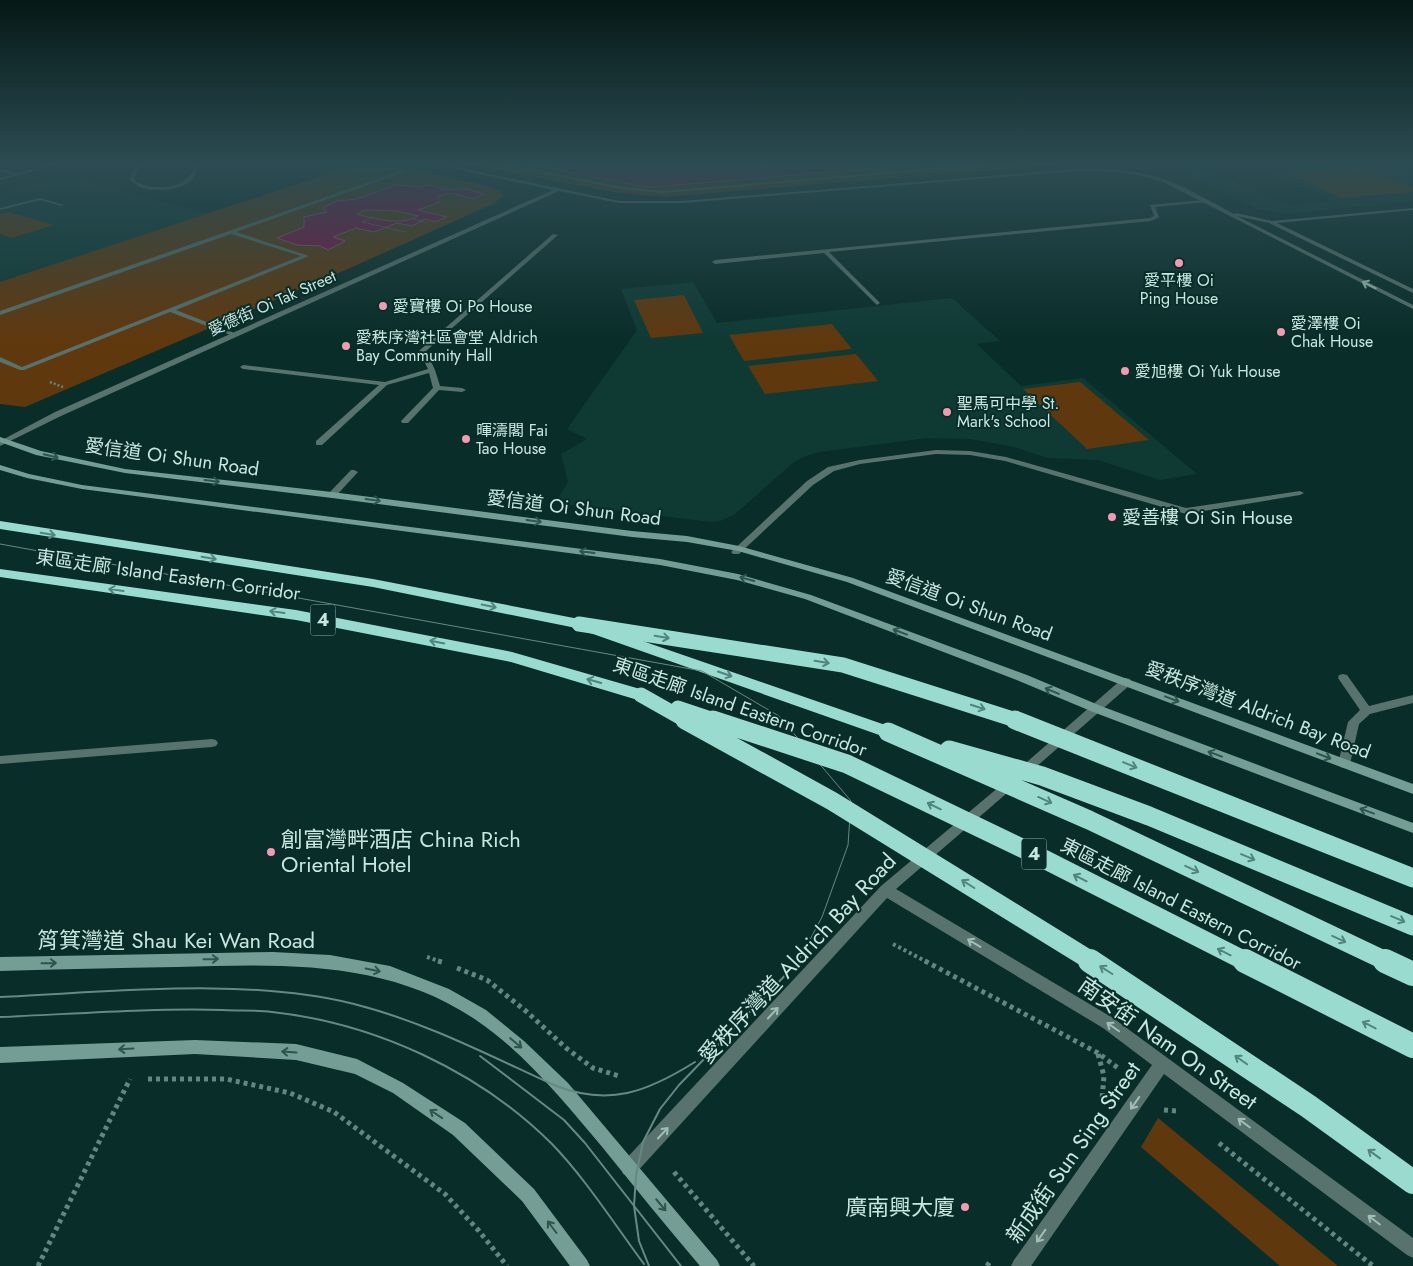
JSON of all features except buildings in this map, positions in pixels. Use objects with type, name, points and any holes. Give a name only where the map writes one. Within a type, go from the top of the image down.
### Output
[{"type":"highway","name":"東區走廊 Island Eastern Corridor","points":[[0,525],[372,583],[579,624],[888,732],[1089,820],[1413,974]]},
{"type":"highway","name":"東區走廊 Island Eastern Corridor","points":[[0,573],[305,617],[512,657],[641,695],[847,764],[1032,853],[1413,1046]]},
{"type":"highway","points":[[579,624],[843,665],[1004,715],[1413,878]]},
{"type":"highway","points":[[641,695],[832,801],[1120,979],[1300,1101],[1413,1182]]},
{"type":"highway","points":[[888,732],[1051,779],[1149,816],[1413,926]]},
{"type":"main road","name":"愛信道 Oi Shun Road","points":[[2,441],[39,453],[125,471],[332,494],[632,534],[687,539],[850,580],[1126,682]]},
{"type":"main road","points":[[0,467],[36,478],[91,489],[660,562],[729,575],[816,600],[1023,678],[1097,710],[1413,828]]},
{"type":"main road","name":"愛秩序灣道 Aldrich Bay Road","points":[[1126,682],[1413,789]]},
{"type":"main road","name":"筲箕灣道 Shau Kei Wan Road","points":[[0,964],[273,958],[330,962],[390,973],[444,994],[481,1014],[511,1039],[563,1088],[712,1266]]},
{"type":"main road","points":[[0,1055],[195,1047],[296,1052],[357,1067],[398,1088],[458,1129],[528,1196],[581,1266]]},
{"type":"street","points":[[0,314],[263,222]]},
{"type":"street","name":"愛德街 Oi Tak Street","points":[[2,441],[58,414],[486,222]]},
{"type":"street","points":[[715,262],[1120,222]]},
{"type":"street","points":[[1243,222],[1413,307]]},
{"type":"street","points":[[1248,225],[1270,222]]},
{"type":"street","points":[[1271,222],[1413,291]]},
{"type":"street","points":[[0,359],[22,369],[306,256],[233,233]]},
{"type":"street","points":[[437,388],[432,370],[422,351],[555,235]]},
{"type":"street","points":[[825,251],[877,303]]},
{"type":"street","points":[[170,310],[235,335]]},
{"type":"street","points":[[243,368],[385,384],[432,370]]},
{"type":"street","points":[[319,443],[385,384]]},
{"type":"street","points":[[437,388],[462,390]]},
{"type":"street","points":[[405,421],[437,388]]},
{"type":"street","points":[[738,551],[810,483],[831,469],[860,462],[936,452],[970,452],[1006,459],[1186,511],[1300,493]]},
{"type":"street","points":[[332,494],[354,472]]},
{"type":"street","points":[[1343,678],[1366,711]]},
{"type":"street","name":"愛秩序灣道 Aldrich Bay Road","points":[[629,1168],[886,890],[1097,710],[1126,682]]},
{"type":"street","points":[[1344,764],[1354,722],[1366,711],[1413,699]]},
{"type":"street","points":[[0,760],[212,743]]},
{"type":"street","name":"南安街 Nam On Street","points":[[886,890],[1108,1023],[1413,1249]]},
{"type":"street","name":"新成街 Sun Sing Street","points":[[1020,1266],[1163,1064]]},
{"type":"path","points":[[362,222],[412,233],[403,237]]},
{"type":"path","points":[[426,227],[433,224]]},
{"type":"path","points":[[38,1266],[130,1078],[226,1079],[290,1093],[334,1112],[445,1194],[479,1231],[507,1266]]},
{"type":"path","points":[[674,1172],[754,1266]]},
{"type":"shaded area","points":[[0,222],[183,222],[0,282]]},
{"type":"shaded area","points":[[0,222],[44,222],[54,225],[12,238],[0,234]]},
{"type":"shaded area","points":[[182,222],[452,222],[25,407],[0,404],[0,282]]},
{"type":"shaded area","points":[[304,222],[419,222],[412,226],[397,223],[374,232],[356,228],[333,237],[345,241],[328,250],[320,246],[297,245],[277,238],[304,227]]},
{"type":"shaded area","points":[[693,282],[717,323],[952,298],[1000,341],[977,344],[1021,386],[1083,378],[1197,474],[1160,480],[1098,460],[1047,458],[1014,447],[970,439],[927,438],[820,452],[806,456],[794,462],[734,515],[720,521],[711,522],[555,503],[568,482],[561,454],[587,439],[567,429],[637,330],[621,289]]},
{"type":"shaded area","points":[[684,295],[703,333],[651,338],[634,300]]},
{"type":"shaded area","points":[[832,324],[852,349],[744,361],[729,335]]},
{"type":"shaded area","points":[[856,354],[878,381],[765,394],[748,366]]},
{"type":"shaded area","points":[[1080,382],[1149,440],[1087,449],[1023,389]]},
{"type":"shaded area","points":[[1158,1118],[1338,1266],[1280,1266],[1141,1147]]},
{"type":"tram line","points":[[0,544],[702,671],[779,716],[851,801],[848,845],[822,917],[798,962]]},
{"type":"tram line","points":[[634,1206],[636,1176],[643,1142],[660,1109],[679,1085],[799,961]]},
{"type":"tram line","points":[[0,997],[178,989],[268,991],[312,996],[354,1004],[406,1020],[456,1040],[554,1085],[574,1092],[592,1095],[627,1093],[644,1088],[677,1073],[695,1062]]},
{"type":"tram line","points":[[0,1017],[167,1010],[260,1011],[310,1018],[349,1027],[386,1039],[458,1073],[492,1094],[523,1118],[564,1157],[600,1202],[644,1264]]},
{"type":"tram line","points":[[480,1056],[564,1120],[585,1143],[634,1206]]},
{"type":"tram line","points":[[634,1206],[681,1266]]},
{"type":"tram line","points":[[634,1206],[639,1241],[649,1266]]},
{"type":"place","name":"愛平樓 Oi Ping House","points":[[1179,263]]},
{"type":"place","name":"愛寶樓 Oi Po House","points":[[383,306]]},
{"type":"place","name":"愛澤樓 Oi Chak House","points":[[1281,332]]},
{"type":"place","name":"愛秩序灣社區會堂 Aldrich Bay Community Hall","points":[[346,346]]},
{"type":"place","name":"愛旭樓 Oi Yuk House","points":[[1125,371]]},
{"type":"place","name":"聖馬可中學 St. Mark's School","points":[[947,412]]},
{"type":"place","name":"暉濤閣 Fai Tao House","points":[[466,439]]},
{"type":"place","name":"愛善樓 Oi Sin House","points":[[1112,517]]},
{"type":"place","name":"創富灣畔酒店 China Rich Oriental Hotel","points":[[271,852]]},
{"type":"place","name":"廣南興大廈","points":[[965,1207]]}]
